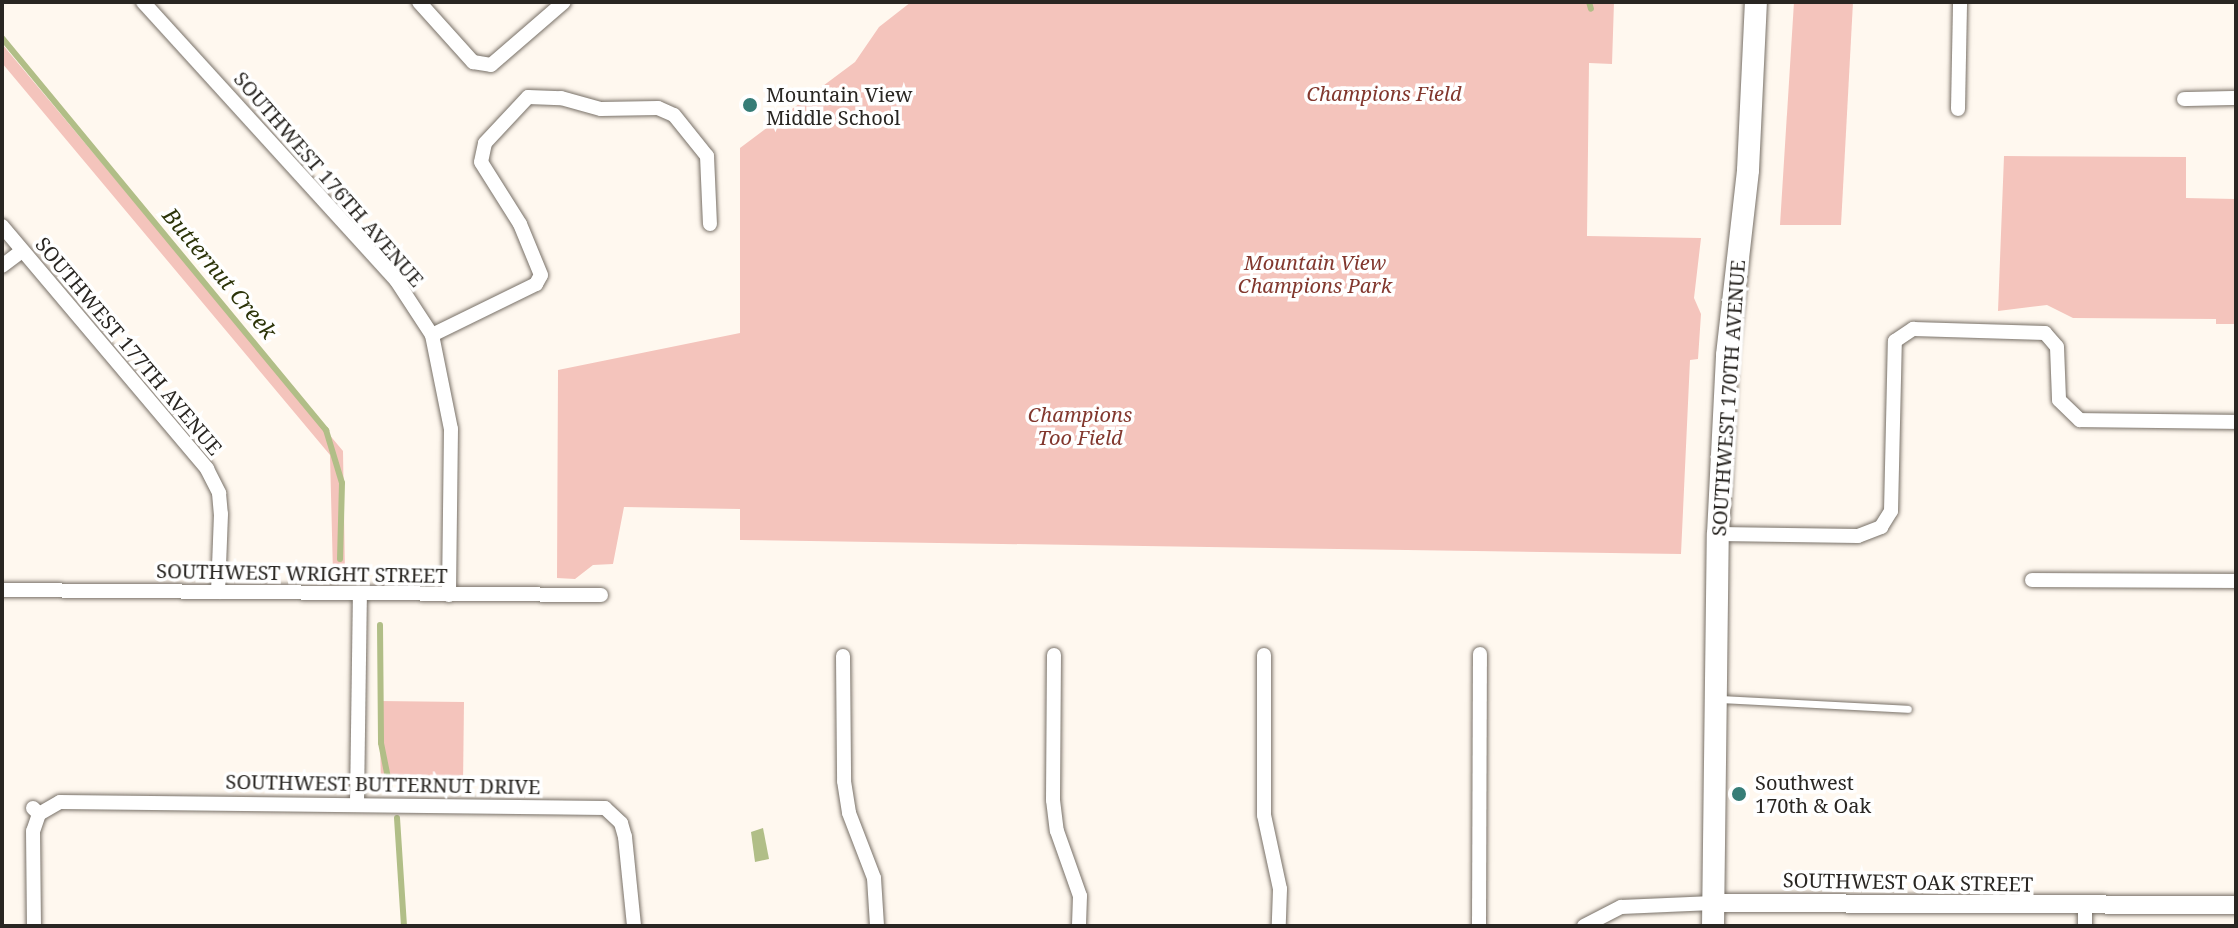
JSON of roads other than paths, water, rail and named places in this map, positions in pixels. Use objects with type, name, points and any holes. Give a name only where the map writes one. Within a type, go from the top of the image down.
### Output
[{"type":"main road","name":"SOUTHWEST 170TH AVENUE","points":[[1713,926],[1718,534],[1727,355],[1748,170],[1756,2]]},
{"type":"street","name":"SOUTHWEST 176TH AVENUE","points":[[143,2],[396,280],[432,335],[451,429],[449,595]]},
{"type":"street","points":[[422,3],[473,62],[491,65],[564,2]]},
{"type":"street","points":[[1958,109],[1960,2]]},
{"type":"street","points":[[432,335],[536,284],[541,275],[520,224],[481,162],[485,143],[528,97],[601,109],[658,108],[674,115],[707,156],[710,224]]},
{"type":"street","points":[[2184,99],[2236,98]]},
{"type":"street","name":"SOUTHWEST 177TH AVENUE","points":[[2,226],[207,469],[219,493],[218,592]]},
{"type":"street","points":[[2,266],[22,251]]},
{"type":"street","points":[[1718,534],[1858,536],[1889,520],[1894,350],[1904,329],[2027,329],[2051,334],[2058,359],[2059,400],[2066,415],[2092,422],[2236,422]]},
{"type":"street","points":[[2032,580],[2236,581]]},
{"type":"street","name":"SOUTHWEST WRIGHT STREET","points":[[2,590],[601,595]]},
{"type":"street","points":[[357,803],[360,594]]},
{"type":"street","points":[[1479,926],[1480,654]]},
{"type":"street","points":[[1054,655],[1053,800],[1057,831],[1080,896],[1079,926]]},
{"type":"street","points":[[1264,655],[1264,815],[1279,878],[1279,926]]},
{"type":"street","points":[[843,656],[844,781],[849,813],[874,878],[877,926]]},
{"type":"street","name":"SOUTHWEST BUTTERNUT DRIVE","points":[[34,926],[33,831],[36,811],[60,802],[605,808],[621,823],[625,837],[634,926]]},
{"type":"street","name":"SOUTHWEST OAK STREET","points":[[1584,926],[1621,907],[1713,903],[2236,905]]},
{"type":"street","points":[[2085,905],[2085,926]]},
{"type":"lane","points":[[1714,699],[1908,709]]},
{"type":"waterway","points":[[1589,2],[1591,9]]},
{"type":"waterway","name":"Butternut Creek","points":[[2,38],[326,430],[342,483],[340,559]]},
{"type":"waterway","name":"Butternut Creek","points":[[380,625],[381,743],[390,788]]},
{"type":"waterway","name":"Butternut Creek","points":[[397,818],[404,926]]},
{"type":"place","name":"Mountain View Middle School","points":[[750,105]]},
{"type":"place","name":"Southwest 170th & Oak","points":[[1739,794]]},
{"type":"park label","name":"Champions Field","points":[[1384,93]]},
{"type":"park label","name":"Mountain View Champions Park","points":[[1315,274]]},
{"type":"park label","name":"Champions Too Field","points":[[1080,426]]}]
